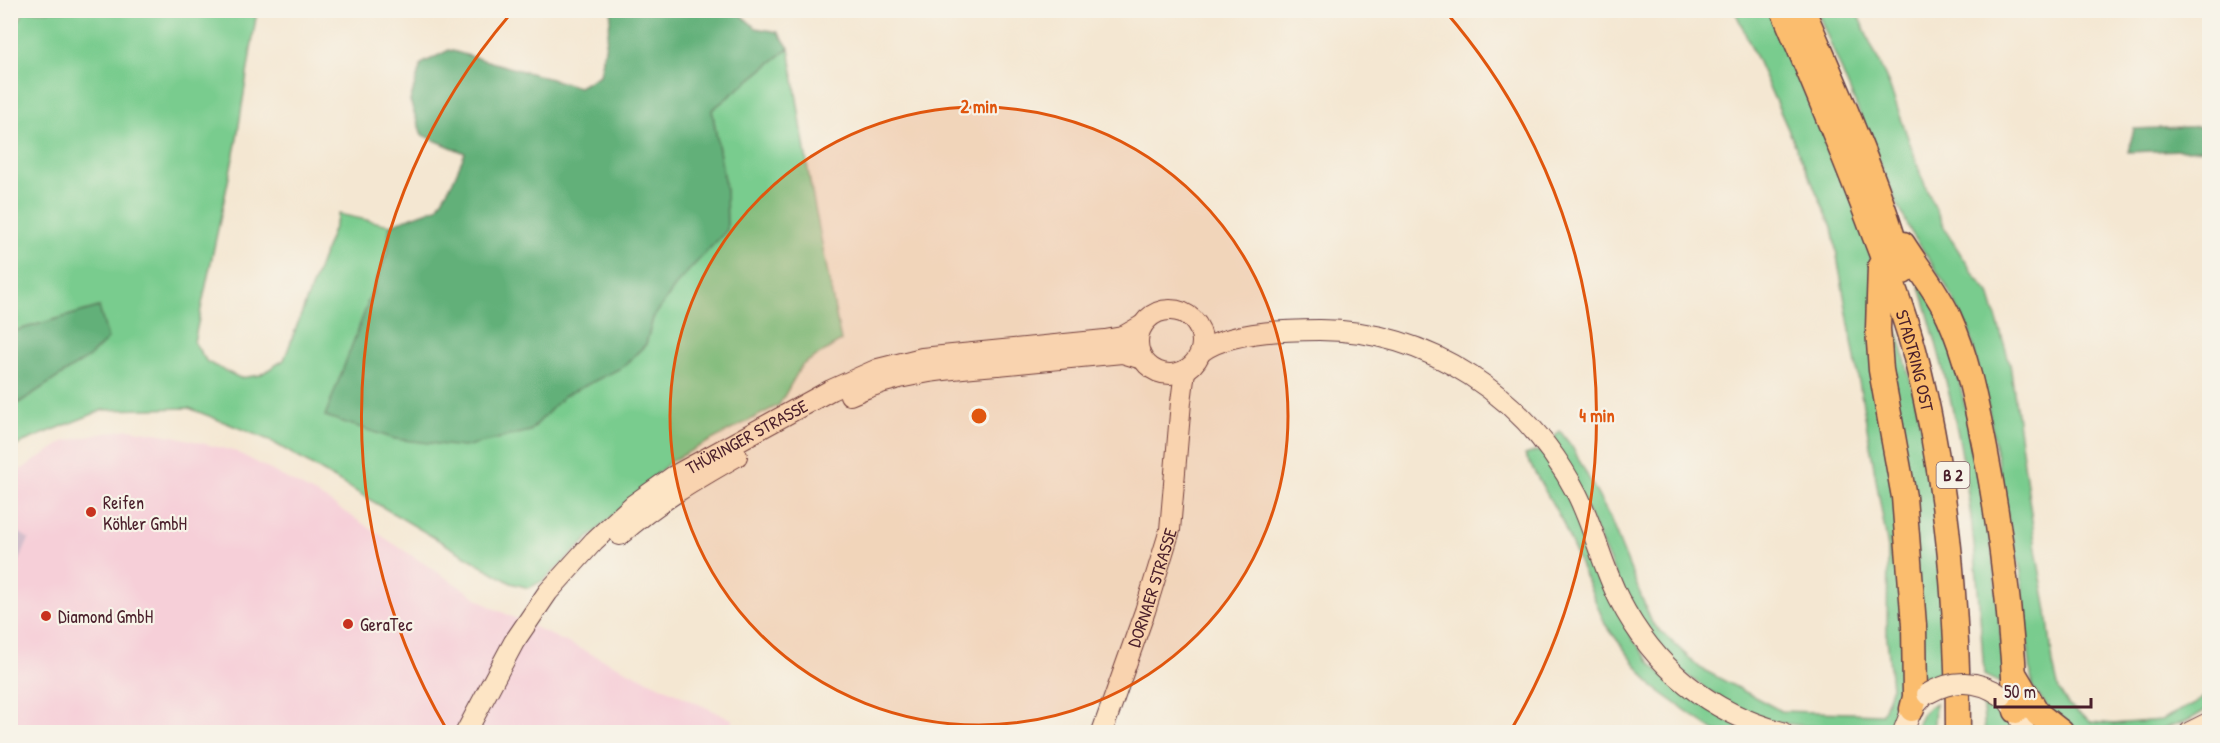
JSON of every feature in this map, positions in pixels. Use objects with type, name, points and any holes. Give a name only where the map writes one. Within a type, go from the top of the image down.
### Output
[{"type":"highway","name":"STADTRING OST","points":[[1783,10],[1825,108],[1880,248],[1914,349],[1932,425],[1945,498],[1953,569],[1958,666],[1958,732]]},
{"type":"highway","name":"STADTRING OST","points":[[1803,10],[1868,163],[1890,224],[1938,400],[1956,497],[1965,566],[1971,666],[1970,732]]},
{"type":"highway","name":"B 2","points":[[1890,224],[1933,288],[1949,317],[1965,358],[1999,521],[2008,590],[2019,720]]},
{"type":"highway","name":"B 2","points":[[1880,248],[1878,340],[1881,370],[1904,497],[1914,625],[1915,697],[1908,719]]},
{"type":"highway","name":"B 2","points":[[2014,672],[2038,714],[2061,732]]},
{"type":"main road","points":[[1201,352],[1202,339],[1198,325],[1180,311],[1169,309],[1158,312],[1148,317],[1141,326],[1137,343],[1142,359],[1148,367],[1157,372],[1176,374],[1193,365],[1201,352],[1214,344],[1258,333]]},
{"type":"main road","points":[[1198,325],[1258,333],[1325,330],[1368,334],[1413,346],[1446,360],[1477,378],[1494,391],[1541,437],[1559,463],[1577,495],[1618,597],[1632,622],[1661,661],[1677,676],[1723,710],[1752,723],[1782,732]]},
{"type":"main road","name":"THÜRINGER STRASSE","points":[[466,732],[514,642],[548,592],[594,541],[633,505],[674,477],[831,390],[878,369],[922,358],[1105,340],[1122,337],[1141,326]]},
{"type":"main road","name":"THÜRINGER STRASSE","points":[[481,732],[528,644],[566,591],[604,548],[648,511],[680,489],[836,401],[862,389],[910,375],[947,369],[1122,353],[1142,359]]},
{"type":"main road","name":"DORNAER STRASSE","points":[[1102,732],[1145,611],[1170,530],[1185,371]]},
{"type":"main road","name":"DORNAER STRASSE","points":[[1157,372],[1163,380],[1178,437]]},
{"type":"main road","points":[[1908,719],[1946,685],[1965,682],[1985,686],[2019,720]]},
{"type":"main road","points":[[2190,732],[2210,722]]},
{"type":"shaded area","points":[[128,429],[174,436],[237,452],[325,499],[491,607],[733,720],[727,732],[11,732],[11,476],[65,441]]},
{"type":"shaded area","points":[[11,527],[29,539],[11,580]]},
{"type":"green space","points":[[24,11],[257,11],[236,144],[194,342],[207,362],[240,378],[260,375],[284,360],[339,214],[390,225],[388,251],[367,303],[530,431],[564,396],[623,367],[646,344],[653,318],[679,280],[727,230],[726,191],[712,110],[789,48],[810,182],[841,341],[802,365],[779,405],[671,461],[544,580],[529,588],[511,583],[269,440],[189,408],[103,410],[23,442],[11,450],[11,408],[43,386],[99,307],[11,332],[10,60],[16,27]]},
{"type":"green space","points":[[612,11],[736,11],[756,28],[778,32],[789,48],[712,110],[726,191],[727,230],[679,281],[653,318],[646,344],[623,367],[564,396],[530,431],[463,447],[395,439],[325,416],[388,251],[390,225],[437,208],[452,183],[465,153],[422,135],[410,101],[421,64],[449,50],[579,87],[600,75]]},
{"type":"green space","points":[[1735,11],[1776,11],[1866,232],[1872,265],[1903,557],[1905,705],[1898,717],[1888,725],[1866,730],[1773,722],[1724,701],[1682,672],[1651,638],[1625,596],[1553,439],[1560,431],[1572,447],[1609,516],[1652,623],[1700,668],[1781,711],[1882,714],[1892,687],[1887,638],[1888,548],[1832,227]]},
{"type":"green space","points":[[1817,11],[1856,11],[1889,85],[1926,188],[1947,233],[1989,293],[2010,364],[2053,664],[2059,690],[2068,705],[2091,722],[2114,724],[2161,720],[2197,702],[2209,693],[2209,708],[2191,719],[2153,732],[2092,732],[2070,728],[2055,718],[2032,686],[2021,572],[2008,520],[1989,412],[1969,330],[1944,282],[1911,232],[1895,199]]},
{"type":"green space","points":[[2209,126],[2209,149],[2128,152],[2134,129]]},
{"type":"green space","points":[[1917,276],[1947,329],[1986,495],[2006,686],[1984,675],[1975,559],[1965,473],[1946,380]]},
{"type":"green space","points":[[1888,296],[1925,444],[1937,518],[1942,570],[1948,676],[1920,686],[1887,361]]},
{"type":"green space","points":[[99,307],[108,339],[89,357],[11,408],[11,332]]},
{"type":"green space","points":[[1537,451],[1544,453],[1566,491],[1633,639],[1652,665],[1683,693],[1747,732],[1716,732],[1653,687],[1605,624],[1562,521],[1525,455]]},
{"type":"green space","points":[[1982,700],[1998,707],[2006,716],[2014,732],[1985,732]]},
{"type":"green space","points":[[1935,703],[1934,724],[1931,732],[1914,732],[1923,712]]},
{"type":"place","name":"Reifen Köhler GmbH","points":[[91,512]]},
{"type":"place","name":"Diamond GmbH","points":[[46,616]]},
{"type":"place","name":"GeraTec","points":[[348,624]]}]
